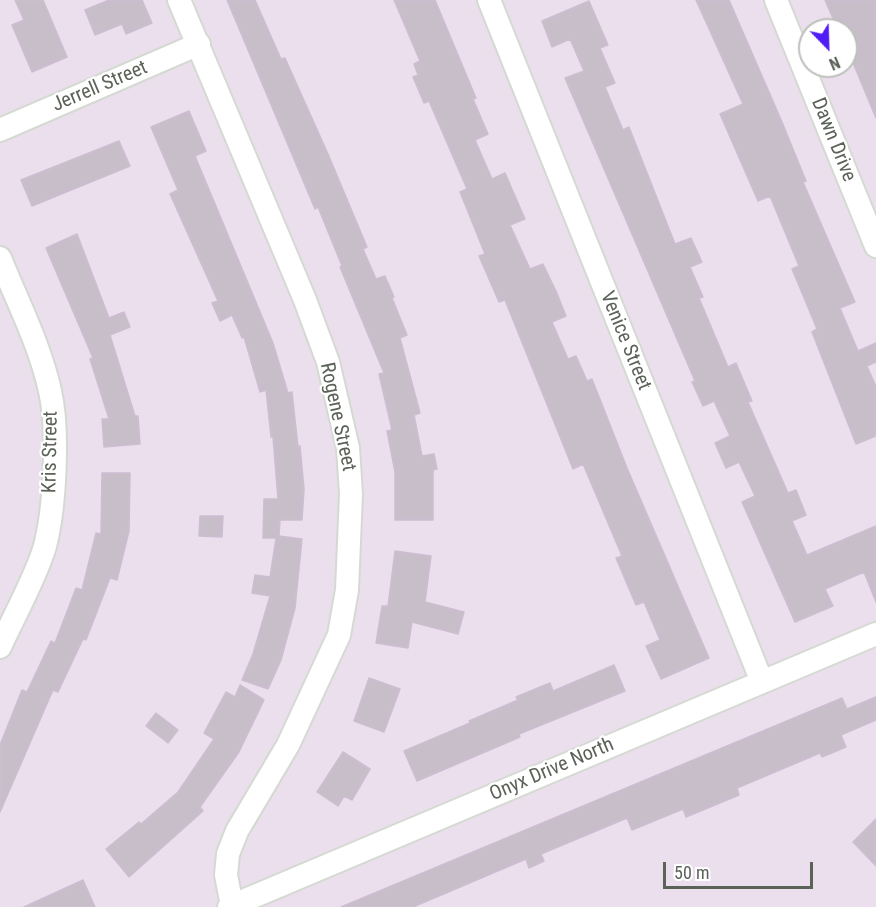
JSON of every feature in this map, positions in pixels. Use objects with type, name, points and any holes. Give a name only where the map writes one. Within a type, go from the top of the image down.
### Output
[{"type":"street","name":"Rogene Street","points":[[179,0],[328,362],[348,447],[351,494],[346,590],[339,635],[288,745],[237,831],[231,847],[226,874],[230,906]]},
{"type":"street","name":"Venice Street","points":[[489,0],[762,682]]},
{"type":"street","name":"Dawn Drive","points":[[776,0],[876,246]]},
{"type":"street","name":"Jerrell Street","points":[[0,130],[199,44]]},
{"type":"street","name":"Kris Street","points":[[0,258],[44,371],[55,416],[53,482],[45,546],[0,647]]},
{"type":"street","name":"Onyx Drive North","points":[[230,906],[876,634]]},
{"type":"building","points":[[15,0],[43,0],[67,57],[32,72],[12,25],[24,20]]},
{"type":"building","points":[[109,0],[142,0],[152,23],[126,34],[122,24],[95,35],[85,10]]},
{"type":"building","points":[[227,0],[255,0],[281,59],[285,58],[328,154],[367,247],[363,249],[376,279],[385,276],[394,297],[392,298],[407,335],[400,338],[420,413],[414,415],[422,456],[434,454],[437,469],[433,470],[433,520],[395,520],[395,472],[387,431],[392,430],[379,374],[384,373],[318,207],[315,209]]},
{"type":"building","points":[[394,0],[435,0],[476,98],[473,99],[488,134],[475,140],[492,179],[505,173],[525,219],[510,225],[530,269],[543,264],[556,291],[566,316],[552,322],[568,359],[576,356],[587,381],[592,379],[627,468],[709,658],[661,679],[646,646],[660,640],[644,602],[636,605],[616,558],[622,556],[583,464],[573,469],[505,300],[499,302],[479,256],[485,254],[460,192],[467,189],[429,101],[424,103],[413,77],[418,75],[414,64],[420,61]]},
{"type":"building","points":[[696,0],[729,0],[782,122],[806,181],[803,182],[855,302],[840,308],[858,351],[876,343],[876,362],[867,366],[876,387],[876,436],[856,444],[812,332],[817,329],[792,269],[799,266],[770,196],[758,201],[720,114],[743,104]]},
{"type":"building","points":[[825,0],[876,0],[876,118],[858,75],[858,18],[833,18]]},
{"type":"building","points":[[589,1],[608,45],[600,48],[615,83],[605,87],[623,130],[629,127],[675,244],[691,238],[702,262],[690,267],[703,297],[699,298],[728,367],[736,363],[752,401],[748,402],[788,493],[796,490],[806,515],[792,521],[807,555],[876,526],[876,602],[864,572],[825,589],[833,606],[795,622],[742,502],[755,496],[739,462],[726,468],[715,443],[730,436],[714,401],[703,406],[692,382],[695,381],[565,78],[584,71],[570,39],[552,47],[542,21]]},
{"type":"building","points":[[189,111],[206,151],[195,156],[273,343],[288,393],[292,392],[298,447],[300,446],[304,489],[302,520],[280,520],[279,536],[302,539],[295,608],[281,660],[268,689],[242,680],[253,654],[270,596],[252,593],[255,575],[270,577],[276,538],[263,538],[264,499],[278,499],[273,437],[271,437],[266,390],[260,392],[244,337],[242,338],[232,315],[220,321],[212,303],[218,301],[170,194],[178,190],[151,127]]},
{"type":"building","points":[[119,141],[130,166],[32,206],[21,180]]},
{"type":"building","points":[[77,234],[109,318],[124,312],[130,327],[110,335],[135,416],[138,416],[140,444],[104,447],[102,419],[109,419],[90,359],[93,358],[46,248]]},
{"type":"building","points":[[102,473],[130,473],[129,531],[117,580],[110,578],[86,640],[83,639],[58,692],[53,690],[0,812],[0,745],[22,690],[27,692],[51,641],[55,643],[76,588],[82,590],[96,533],[101,534]]},
{"type":"building","points":[[200,516],[223,516],[222,537],[199,536]]},
{"type":"building","points":[[395,551],[431,556],[425,602],[464,612],[458,634],[412,622],[408,648],[376,643],[382,606],[388,606]]},
{"type":"building","points":[[614,665],[625,691],[519,734],[520,737],[417,781],[404,751],[470,723],[469,721],[518,700],[516,697],[550,683],[553,691]]},
{"type":"building","points":[[369,678],[400,689],[384,732],[354,721]]},
{"type":"building","points":[[240,685],[264,700],[239,752],[200,807],[203,811],[129,877],[106,849],[139,822],[141,824],[178,792],[214,739],[204,733],[226,692],[235,697]]},
{"type":"building","points":[[876,697],[876,720],[841,735],[846,747],[822,757],[820,753],[737,788],[739,795],[686,817],[683,809],[632,830],[627,818],[541,854],[544,861],[529,868],[526,859],[413,907],[341,907],[842,698],[847,709]]},
{"type":"building","points":[[156,713],[178,730],[168,743],[146,726]]},
{"type":"building","points":[[343,752],[370,769],[352,800],[344,796],[338,806],[317,792]]},
{"type":"building","points":[[876,819],[876,866],[853,842]]},
{"type":"building","points":[[83,880],[95,907],[24,907]]}]
